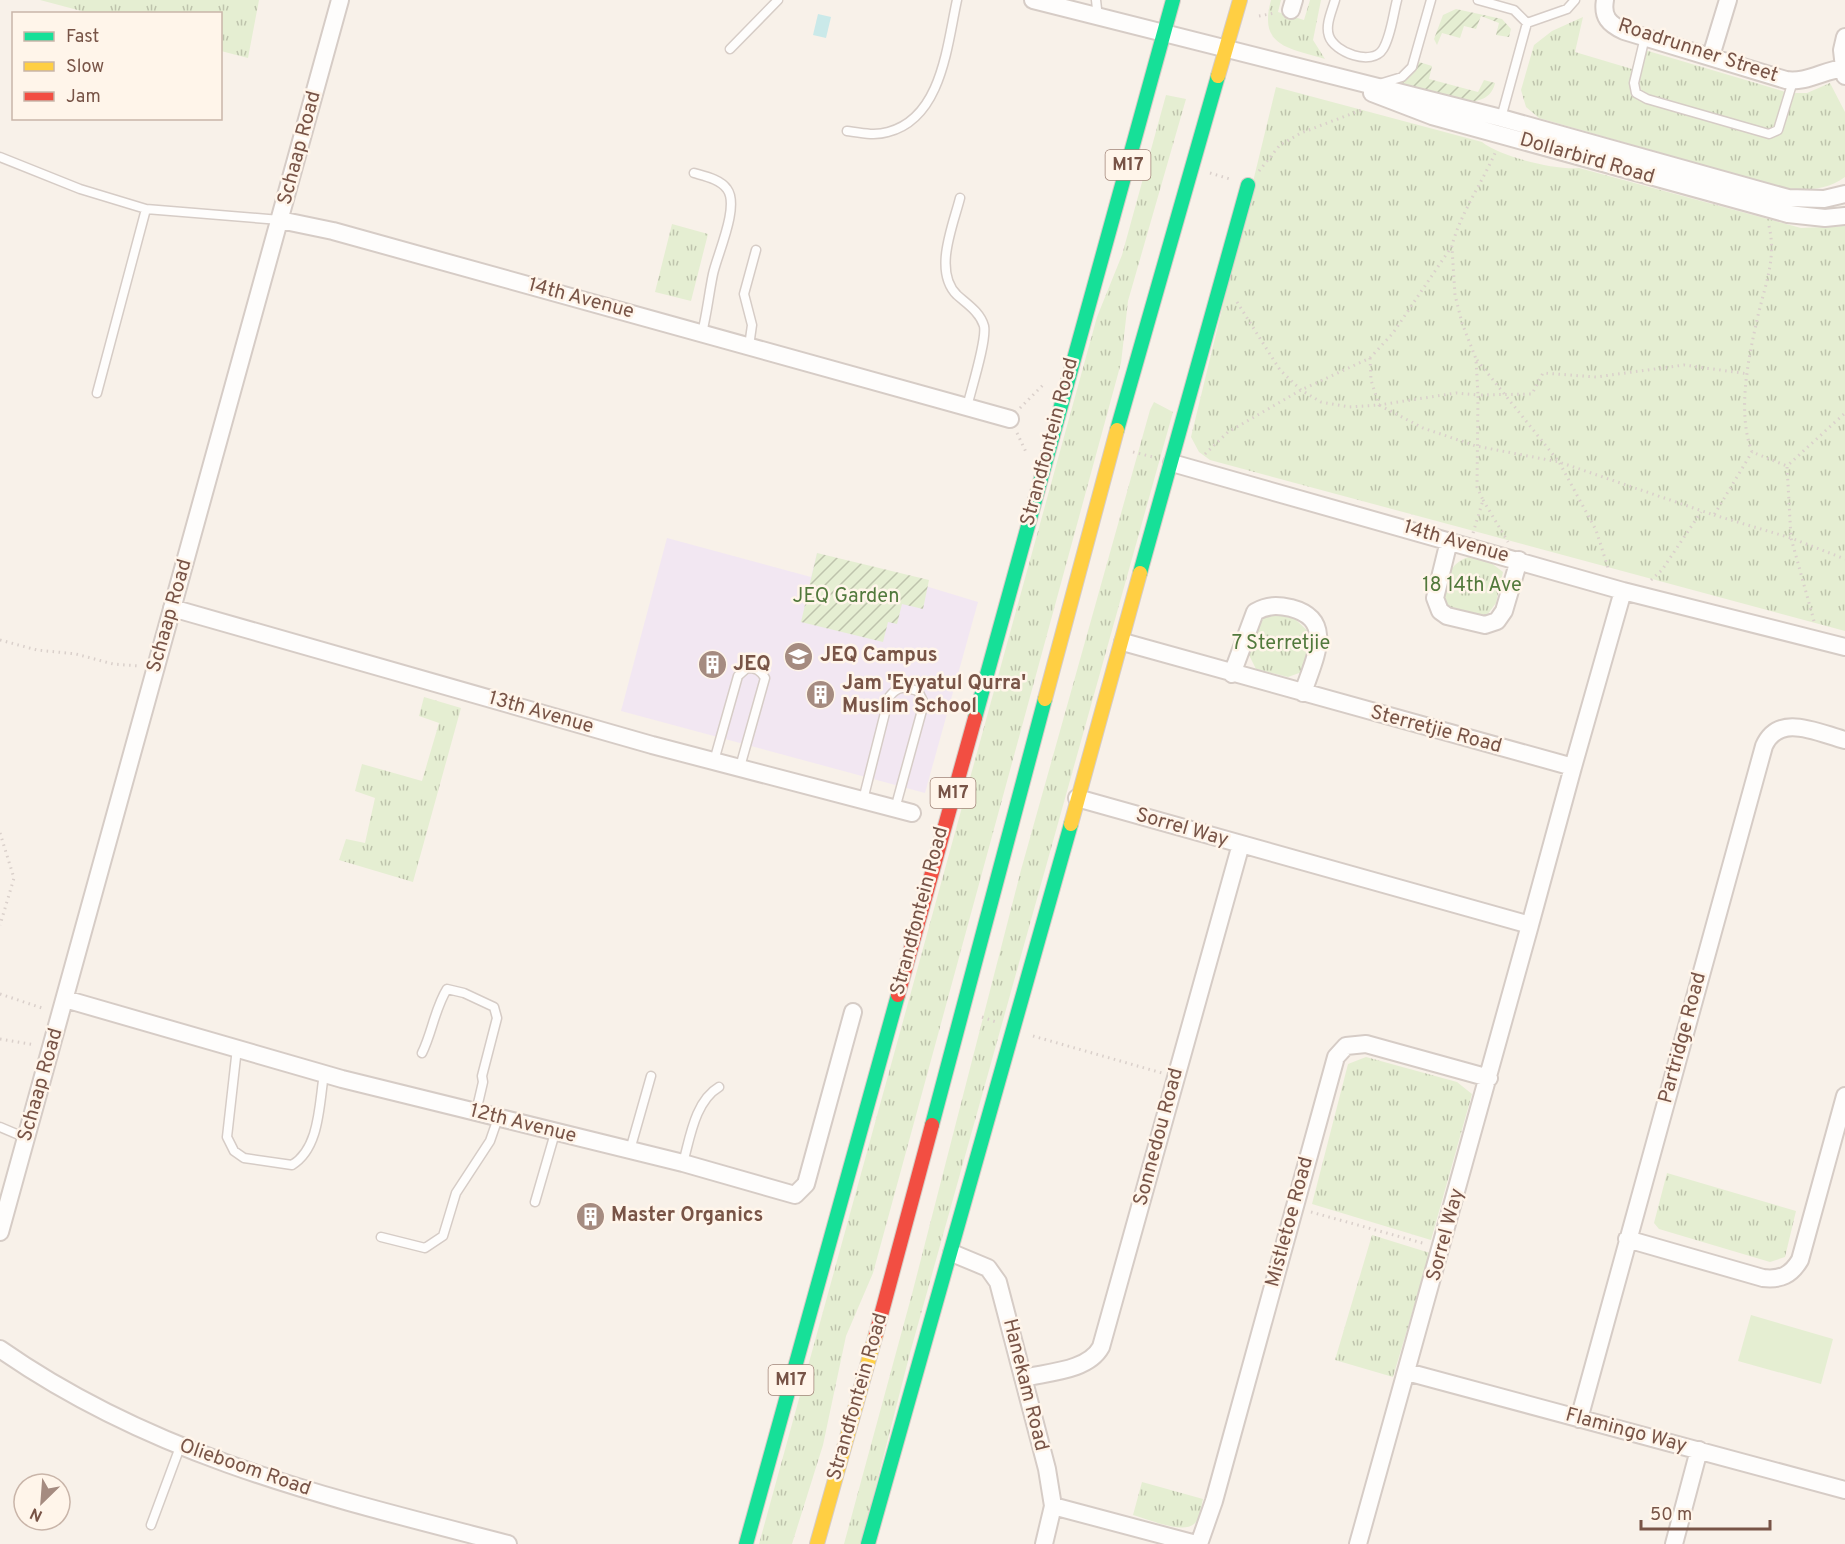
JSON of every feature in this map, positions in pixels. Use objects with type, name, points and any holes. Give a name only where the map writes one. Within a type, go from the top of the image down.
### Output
[{"type":"main road","name":"Strandfontein Road","points":[[746,1544],[1173,0]]},
{"type":"main road","name":"Strandfontein Road","points":[[817,1544],[882,1312],[1174,220],[1240,0]]},
{"type":"main road","points":[[868,1544],[952,1253],[1077,798],[1123,642],[1248,185]]},
{"type":"street","name":"Schaap Road","points":[[0,1232],[340,0]]},
{"type":"street","name":"Dollarbird Road","points":[[1033,0],[1375,86],[1499,126],[1632,173],[1807,217],[1845,216]]},
{"type":"street","name":"Roadrunner Street","points":[[1605,0],[1603,11],[1613,26],[1793,81],[1801,81],[1831,69],[1844,71]]},
{"type":"street","points":[[1711,56],[1728,0]]},
{"type":"street","points":[[1844,71],[1845,37]]},
{"type":"street","name":"Dollarbird Road","points":[[1336,76],[1422,113],[1499,126],[1788,198],[1824,199],[1845,194]]},
{"type":"street","name":"14th Avenue","points":[[280,220],[333,231],[1010,418]]},
{"type":"street","name":"14th Avenue","points":[[1172,463],[1625,591],[1845,647]]},
{"type":"street","points":[[1449,541],[1435,604],[1447,616],[1485,625],[1497,621],[1504,611],[1519,560]]},
{"type":"street","points":[[1573,767],[1625,591]]},
{"type":"street","points":[[1232,674],[1255,612],[1272,605],[1299,610],[1313,619],[1319,629],[1303,693]]},
{"type":"street","name":"13th Avenue","points":[[172,608],[714,761],[912,813]]},
{"type":"street","name":"Sterretjie Road","points":[[1123,642],[1573,767]]},
{"type":"street","name":"Partridge Road","points":[[1579,1419],[1767,738],[1780,728],[1789,726],[1845,740]]},
{"type":"street","name":"Sorrel Way","points":[[1358,1544],[1442,1249],[1573,767]]},
{"type":"street","name":"Sorrel Way","points":[[1077,798],[1530,925]]},
{"type":"street","name":"Sonnedou Road","points":[[1023,1378],[1084,1363],[1095,1356],[1101,1347],[1241,844]]},
{"type":"street","name":"12th Avenue","points":[[65,999],[324,1074],[683,1163],[789,1194],[799,1193],[806,1184],[853,1012]]},
{"type":"street","name":"Mistletoe Road","points":[[1198,1544],[1214,1501],[1336,1057],[1346,1046],[1366,1044],[1489,1078]]},
{"type":"street","points":[[1628,1239],[1763,1278],[1776,1280],[1791,1273],[1800,1260],[1845,1096]]},
{"type":"street","name":"Hanekam Road","points":[[952,1253],[988,1268],[998,1282],[1047,1469],[1053,1506],[1044,1544]]},
{"type":"street","name":"Olieboom Road","points":[[0,1349],[90,1406],[180,1447],[246,1472],[465,1539],[508,1544]]},
{"type":"street","name":"Flamingo Way","points":[[1407,1372],[1845,1490]]},
{"type":"street","points":[[1674,1544],[1699,1450]]},
{"type":"street","points":[[1053,1506],[1163,1540],[1198,1544]]},
{"type":"lane","points":[[730,49],[778,0]]},
{"type":"lane","points":[[847,131],[869,134],[889,132],[906,124],[925,106],[944,58],[957,0]]},
{"type":"lane","points":[[1096,0],[1098,18]]},
{"type":"lane","points":[[1335,0],[1328,25],[1331,42],[1338,49],[1368,58],[1378,55],[1384,49],[1397,0]]},
{"type":"lane","points":[[1375,86],[1397,80],[1408,72],[1431,0]]},
{"type":"lane","points":[[1478,0],[1514,10],[1527,23]]},
{"type":"lane","points":[[1527,23],[1567,9],[1575,0]]},
{"type":"lane","points":[[1499,126],[1527,23]]},
{"type":"lane","points":[[1645,36],[1634,83],[1635,93],[1647,99],[1769,134],[1778,130],[1793,81]]},
{"type":"lane","name":"14th Avenue","points":[[0,157],[80,189],[146,209],[280,220]]},
{"type":"lane","points":[[694,173],[711,178],[727,189],[730,197],[730,210],[713,273],[702,333]]},
{"type":"lane","points":[[960,198],[946,257],[946,268],[952,289],[980,317],[985,333],[967,407]]},
{"type":"lane","points":[[97,393],[146,209]]},
{"type":"lane","points":[[749,346],[752,325],[744,294],[756,250]]},
{"type":"lane","points":[[714,761],[738,676],[747,668],[753,668],[760,670],[765,678],[740,767]]},
{"type":"lane","points":[[863,800],[890,697],[895,690],[903,687],[918,691],[924,703],[895,808]]},
{"type":"lane","points":[[422,1053],[432,1032],[441,997],[447,989],[464,993],[494,1007],[497,1018],[482,1076],[483,1082],[476,1112]]},
{"type":"lane","points":[[237,1047],[227,1137],[234,1151],[244,1158],[292,1165],[304,1158],[311,1145],[324,1074]]},
{"type":"lane","points":[[630,1150],[651,1076]]},
{"type":"lane","points":[[683,1163],[696,1119],[711,1092],[719,1087]]},
{"type":"lane","points":[[381,1237],[425,1248],[443,1236],[456,1193],[490,1141],[498,1118]]},
{"type":"lane","points":[[0,1127],[26,1138]]},
{"type":"lane","points":[[535,1202],[555,1133]]},
{"type":"lane","points":[[151,1525],[180,1447]]},
{"type":"path","points":[[1248,185],[1280,146],[1301,133],[1369,107]]},
{"type":"path","points":[[1499,126],[1498,147],[1456,231],[1452,246],[1455,295],[1462,323],[1476,359],[1477,488],[1519,560]]},
{"type":"path","points":[[1764,207],[1774,244],[1769,283],[1757,319],[1745,398],[1746,437],[1752,452],[1787,466]]},
{"type":"path","points":[[1190,468],[1228,432],[1301,390],[1370,358],[1393,333],[1452,246]]},
{"type":"path","points":[[1222,278],[1280,370],[1301,390],[1321,402],[1330,404],[1348,407],[1379,405],[1456,393],[1532,394],[1543,373],[1596,377],[1684,364],[1749,374]]},
{"type":"path","points":[[1370,358],[1371,380],[1379,405],[1423,428],[1476,446],[1559,462],[1701,512],[1791,538],[1845,559]]},
{"type":"path","points":[[1476,359],[1559,462],[1596,530],[1625,591],[1662,570],[1701,512]]},
{"type":"path","points":[[1026,453],[1010,418],[1046,382]]},
{"type":"path","points":[[1787,466],[1845,413]]},
{"type":"path","points":[[1714,515],[1752,452]]},
{"type":"path","points":[[1787,466],[1791,538],[1818,639]]},
{"type":"path","points":[[1469,546],[1483,500]]},
{"type":"path","points":[[1838,558],[1845,564]]},
{"type":"path","points":[[0,640],[37,650],[93,657],[132,667],[157,663]]},
{"type":"path","points":[[0,833],[14,878],[0,925]]},
{"type":"path","points":[[0,994],[60,1016]]},
{"type":"path","points":[[975,1014],[1014,1030],[1175,1077]]},
{"type":"path","points":[[0,1039],[51,1048]]},
{"type":"path","points":[[1294,1207],[1442,1249]]},
{"type":"shaded area","name":"JEQ Campus","points":[[667,538],[811,577],[817,553],[978,602],[925,793],[621,711]]},
{"type":"green space","points":[[40,0],[259,0],[248,58],[222,51],[222,12],[85,12]]},
{"type":"green space","points":[[1271,0],[1281,0],[1278,12],[1304,20],[1310,0],[1321,0],[1313,40],[1325,59],[1289,48],[1273,36],[1269,28],[1268,16]]},
{"type":"green space","points":[[1456,9],[1502,19],[1511,29],[1509,37],[1496,35],[1499,23],[1481,16],[1476,29],[1464,26],[1460,38],[1442,33],[1437,45],[1434,39],[1443,15]]},
{"type":"green space","points":[[1583,17],[1575,52],[1632,69],[1638,48],[1789,93],[1807,93],[1830,83],[1845,112],[1845,177],[1818,188],[1787,189],[1539,118],[1526,107],[1521,90],[1534,45],[1552,31]]},
{"type":"green space","points":[[1419,62],[1432,66],[1429,79],[1478,92],[1484,80],[1495,83],[1494,88],[1485,97],[1468,102],[1401,84],[1417,68]]},
{"type":"green space","points":[[1276,87],[1482,142],[1502,153],[1529,161],[1556,167],[1579,168],[1801,228],[1845,226],[1845,631],[1210,460],[1199,452],[1191,437]]},
{"type":"green space","points":[[1166,95],[1186,99],[1128,301],[1121,363],[873,1273],[846,1336],[823,1445],[792,1544],[759,1544],[1097,317],[1122,255]]},
{"type":"green space","points":[[672,224],[708,234],[691,301],[655,292]]},
{"type":"green space","points":[[1154,402],[1173,412],[910,1353],[861,1544],[844,1544],[912,1294],[1021,870]]},
{"type":"green space","name":"JEQ Garden","points":[[817,553],[929,580],[923,609],[902,604],[897,624],[888,622],[883,642],[801,622]]},
{"type":"green space","name":"18 14th Ave","points":[[1469,557],[1490,562],[1503,572],[1496,603],[1487,615],[1479,616],[1447,607],[1443,599],[1449,573],[1457,563]]},
{"type":"green space","name":"7 Sterretjie","points":[[1268,613],[1294,618],[1311,634],[1302,672],[1288,677],[1256,669],[1249,655],[1257,620]]},
{"type":"green space","points":[[424,697],[461,708],[413,882],[339,860],[346,839],[365,843],[375,798],[355,791],[362,764],[422,781],[439,723],[419,716]]},
{"type":"green space","points":[[1366,1057],[1457,1082],[1472,1094],[1431,1240],[1312,1204],[1348,1064]]},
{"type":"green space","points":[[1667,1173],[1796,1211],[1785,1257],[1770,1262],[1659,1229],[1654,1223]]},
{"type":"green space","points":[[1372,1235],[1430,1253],[1393,1377],[1335,1360]]},
{"type":"green space","points":[[1751,1315],[1833,1339],[1821,1384],[1738,1361]]},
{"type":"green space","points":[[1142,1482],[1203,1499],[1196,1522],[1191,1526],[1176,1527],[1133,1515]]},
{"type":"water","points":[[818,14],[831,17],[826,38],[813,35]]},
{"type":"traffic: fast","points":[[975,718],[1173,0]]},
{"type":"traffic: fast","points":[[1117,430],[1218,76]]},
{"type":"traffic: fast","points":[[1140,573],[1248,185]]},
{"type":"traffic: fast","points":[[932,1125],[1045,699]]},
{"type":"traffic: fast","points":[[868,1544],[1071,824]]},
{"type":"traffic: fast","points":[[746,1544],[898,995]]},
{"type":"traffic: slow","points":[[1218,76],[1240,0]]},
{"type":"traffic: slow","points":[[1045,699],[1117,430]]},
{"type":"traffic: slow","points":[[1071,824],[1140,573]]},
{"type":"traffic: slow","points":[[817,1544],[876,1334]]},
{"type":"traffic: jam","points":[[898,995],[975,718]]},
{"type":"traffic: jam","points":[[876,1334],[932,1125]]},
{"type":"place","name":"JEQ Campus","points":[[799,656]]},
{"type":"place","name":"JEQ","points":[[712,665]]},
{"type":"place","name":"Jam 'Eyyatul Qurra' Muslim School","points":[[821,695]]},
{"type":"place","name":"Master Organics","points":[[590,1216]]}]
